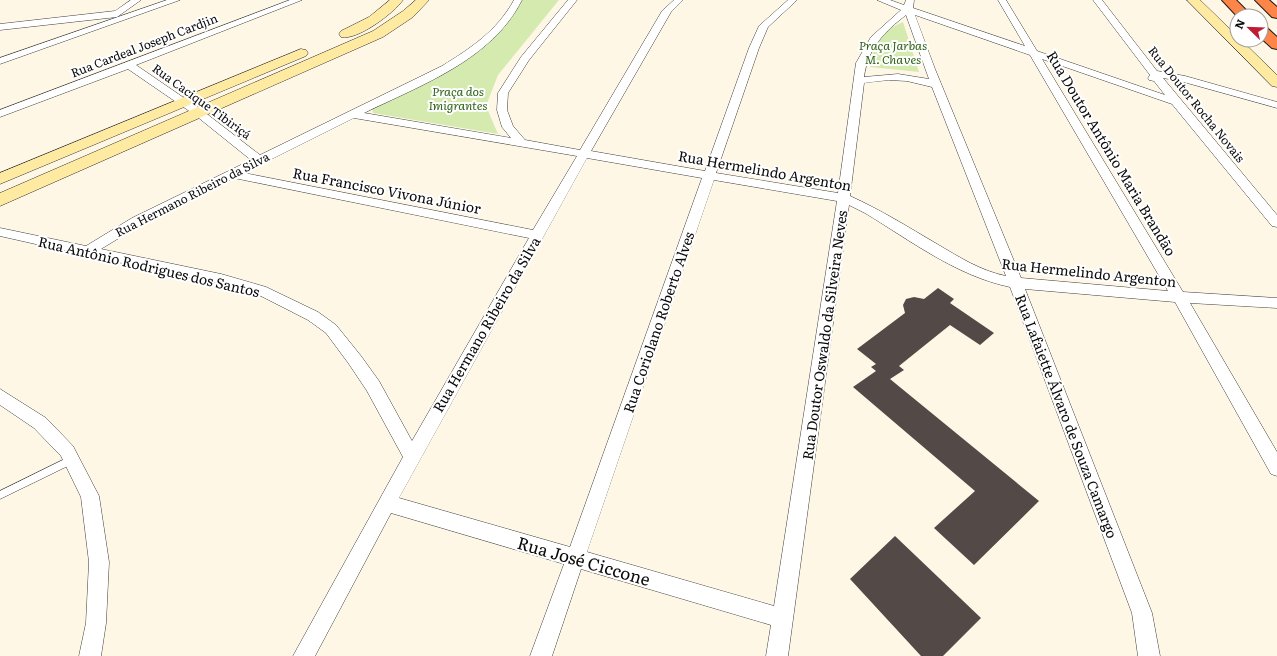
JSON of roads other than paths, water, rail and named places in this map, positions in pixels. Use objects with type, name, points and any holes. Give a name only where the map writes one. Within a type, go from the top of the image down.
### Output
[{"type":"highway","points":[[1228,0],[1236,8]]},
{"type":"highway","points":[[1261,0],[1277,14]]},
{"type":"highway","points":[[1269,38],[1277,45]]},
{"type":"street","points":[[116,14],[137,0],[146,11]]},
{"type":"street","points":[[0,61],[176,0]]},
{"type":"street","name":"Rua Cardeal Joseph Cardjin","points":[[0,114],[298,0]]},
{"type":"street","points":[[0,180],[350,32],[371,22],[397,0]]},
{"type":"street","points":[[0,200],[378,34],[408,14],[423,0]]},
{"type":"street","name":"Rua Hermano Ribeiro da Silva","points":[[86,252],[137,221],[350,114],[433,75],[465,56],[489,38],[514,10],[518,0]]},
{"type":"street","points":[[521,143],[508,127],[502,110],[503,93],[525,59],[573,0]]},
{"type":"street","name":"Rua Hermano Ribeiro da Silva","points":[[304,656],[411,456],[582,154],[667,11],[679,0]]},
{"type":"street","name":"Rua Coriolano Roberto Alves","points":[[541,656],[708,175],[764,26],[793,0]]},
{"type":"street","points":[[881,0],[909,5],[1033,53],[1123,82],[1176,102]]},
{"type":"street","name":"Rua Doutor Antônio Maria Brandão","points":[[1002,0],[1179,297],[1277,468]]},
{"type":"street","name":"Rua Doutor Rocha Novais","points":[[1097,0],[1157,74],[1176,102],[1277,223]]},
{"type":"street","points":[[1193,0],[1277,82]]},
{"type":"street","name":"Rua Doutor Oswaldo da Silveira Neves","points":[[777,656],[844,198],[861,63],[865,50],[881,30],[909,5]]},
{"type":"street","name":"Rua Lafaiette Álvaro de Souza Camargo","points":[[909,5],[930,69],[1016,283],[1142,613],[1149,656]]},
{"type":"street","points":[[0,27],[146,11]]},
{"type":"street","points":[[37,22],[56,27],[71,36]]},
{"type":"street","points":[[861,63],[886,76]]},
{"type":"street","name":"Rua Cacique Tibiriçá","points":[[129,65],[200,113],[259,160]]},
{"type":"street","points":[[910,77],[930,69]]},
{"type":"street","points":[[1123,82],[1142,82],[1152,79],[1157,74],[1181,78],[1277,105]]},
{"type":"street","points":[[858,81],[886,76],[910,77],[937,85]]},
{"type":"street","points":[[1165,86],[1206,86]]},
{"type":"street","name":"Rua Hermelindo Argenton","points":[[350,114],[844,198],[870,210],[966,267],[991,278],[1016,283],[1179,297],[1277,303]]},
{"type":"street","name":"Rua Francisco Vivona Júnior","points":[[232,174],[536,235]]},
{"type":"street","name":"Rua Antônio Rodrigues dos Santos","points":[[0,232],[86,252],[221,279],[258,290],[313,316],[331,329],[364,373],[411,456]]},
{"type":"street","points":[[0,396],[40,423],[67,451],[90,496],[99,562],[96,623],[90,656]]},
{"type":"street","name":"Rua José Ciccone","points":[[386,502],[782,618]]},
{"type":"lane","points":[[0,495],[71,460]]},
{"type":"park label","name":"Praça Jarbas M. Chaves","points":[[893,52]]},
{"type":"park label","name":"Praça dos Imigrantes","points":[[458,98]]}]
